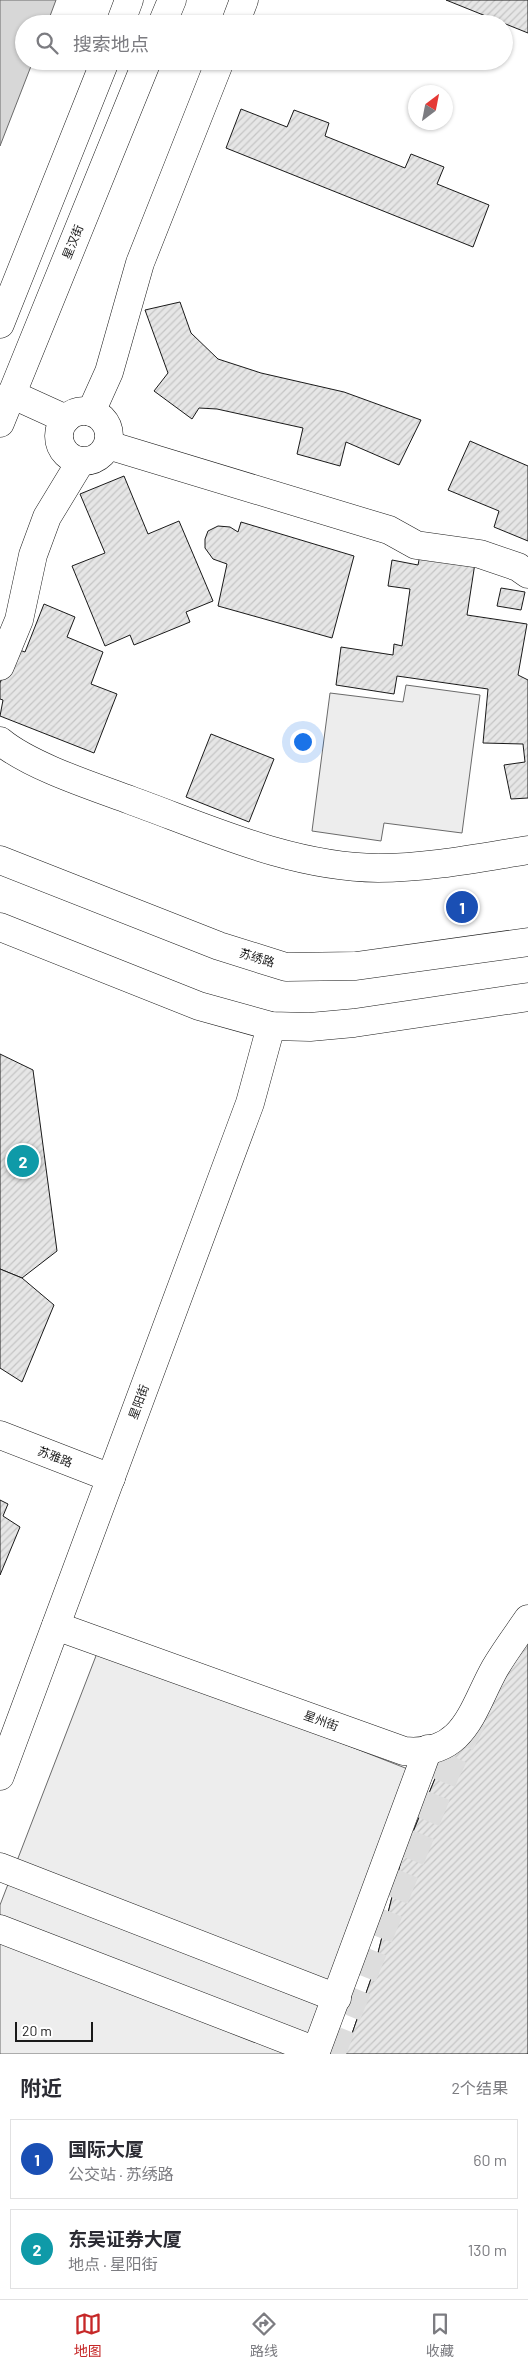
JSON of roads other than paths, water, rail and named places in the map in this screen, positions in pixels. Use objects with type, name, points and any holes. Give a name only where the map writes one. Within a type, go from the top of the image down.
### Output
[{"type":"street","points":[[123,15],[129,0]]},
{"type":"street","points":[[166,15],[172,0]]},
{"type":"street","points":[[238,15],[244,0]]},
{"type":"street","points":[[0,324],[101,70]]},
{"type":"street","name":"星汉街","points":[[0,423],[143,70]]},
{"type":"street","points":[[11,394],[79,415],[105,421],[110,437],[108,445],[97,458],[89,462],[81,461],[67,454],[60,440],[62,425],[79,415],[109,372],[140,263],[216,70]]},
{"type":"street","points":[[108,445],[389,530],[416,545],[480,554],[518,567],[528,574]]},
{"type":"street","points":[[0,666],[19,620],[33,555],[47,517],[81,461]]},
{"type":"street","points":[[0,741],[15,753],[101,789],[280,854],[326,863],[384,868],[420,867],[528,850]]},
{"type":"street","name":"苏绣路","points":[[0,860],[220,946],[286,967],[356,966],[528,942]]},
{"type":"street","points":[[0,927],[199,1006],[271,1026],[310,1027],[354,1023],[528,997]]},
{"type":"street","name":"星阳街","points":[[0,1776],[250,1103],[271,1026]]},
{"type":"street","name":"苏雅路","points":[[0,1435],[111,1478]]},
{"type":"street","name":"星州街","points":[[56,1626],[404,1751],[416,1752],[450,1741],[458,1736],[466,1725],[495,1668],[528,1620]]},
{"type":"street","points":[[0,1929],[316,2053],[428,1749]]},
{"type":"street","points":[[0,1867],[337,1998]]},
{"type":"tunnel","points":[[331,2054],[446,1772],[473,1719]]},
{"type":"place","name":"国际大厦","points":[[462,907]]},
{"type":"place","name":"东吴证券大厦","points":[[23,1161]]}]
